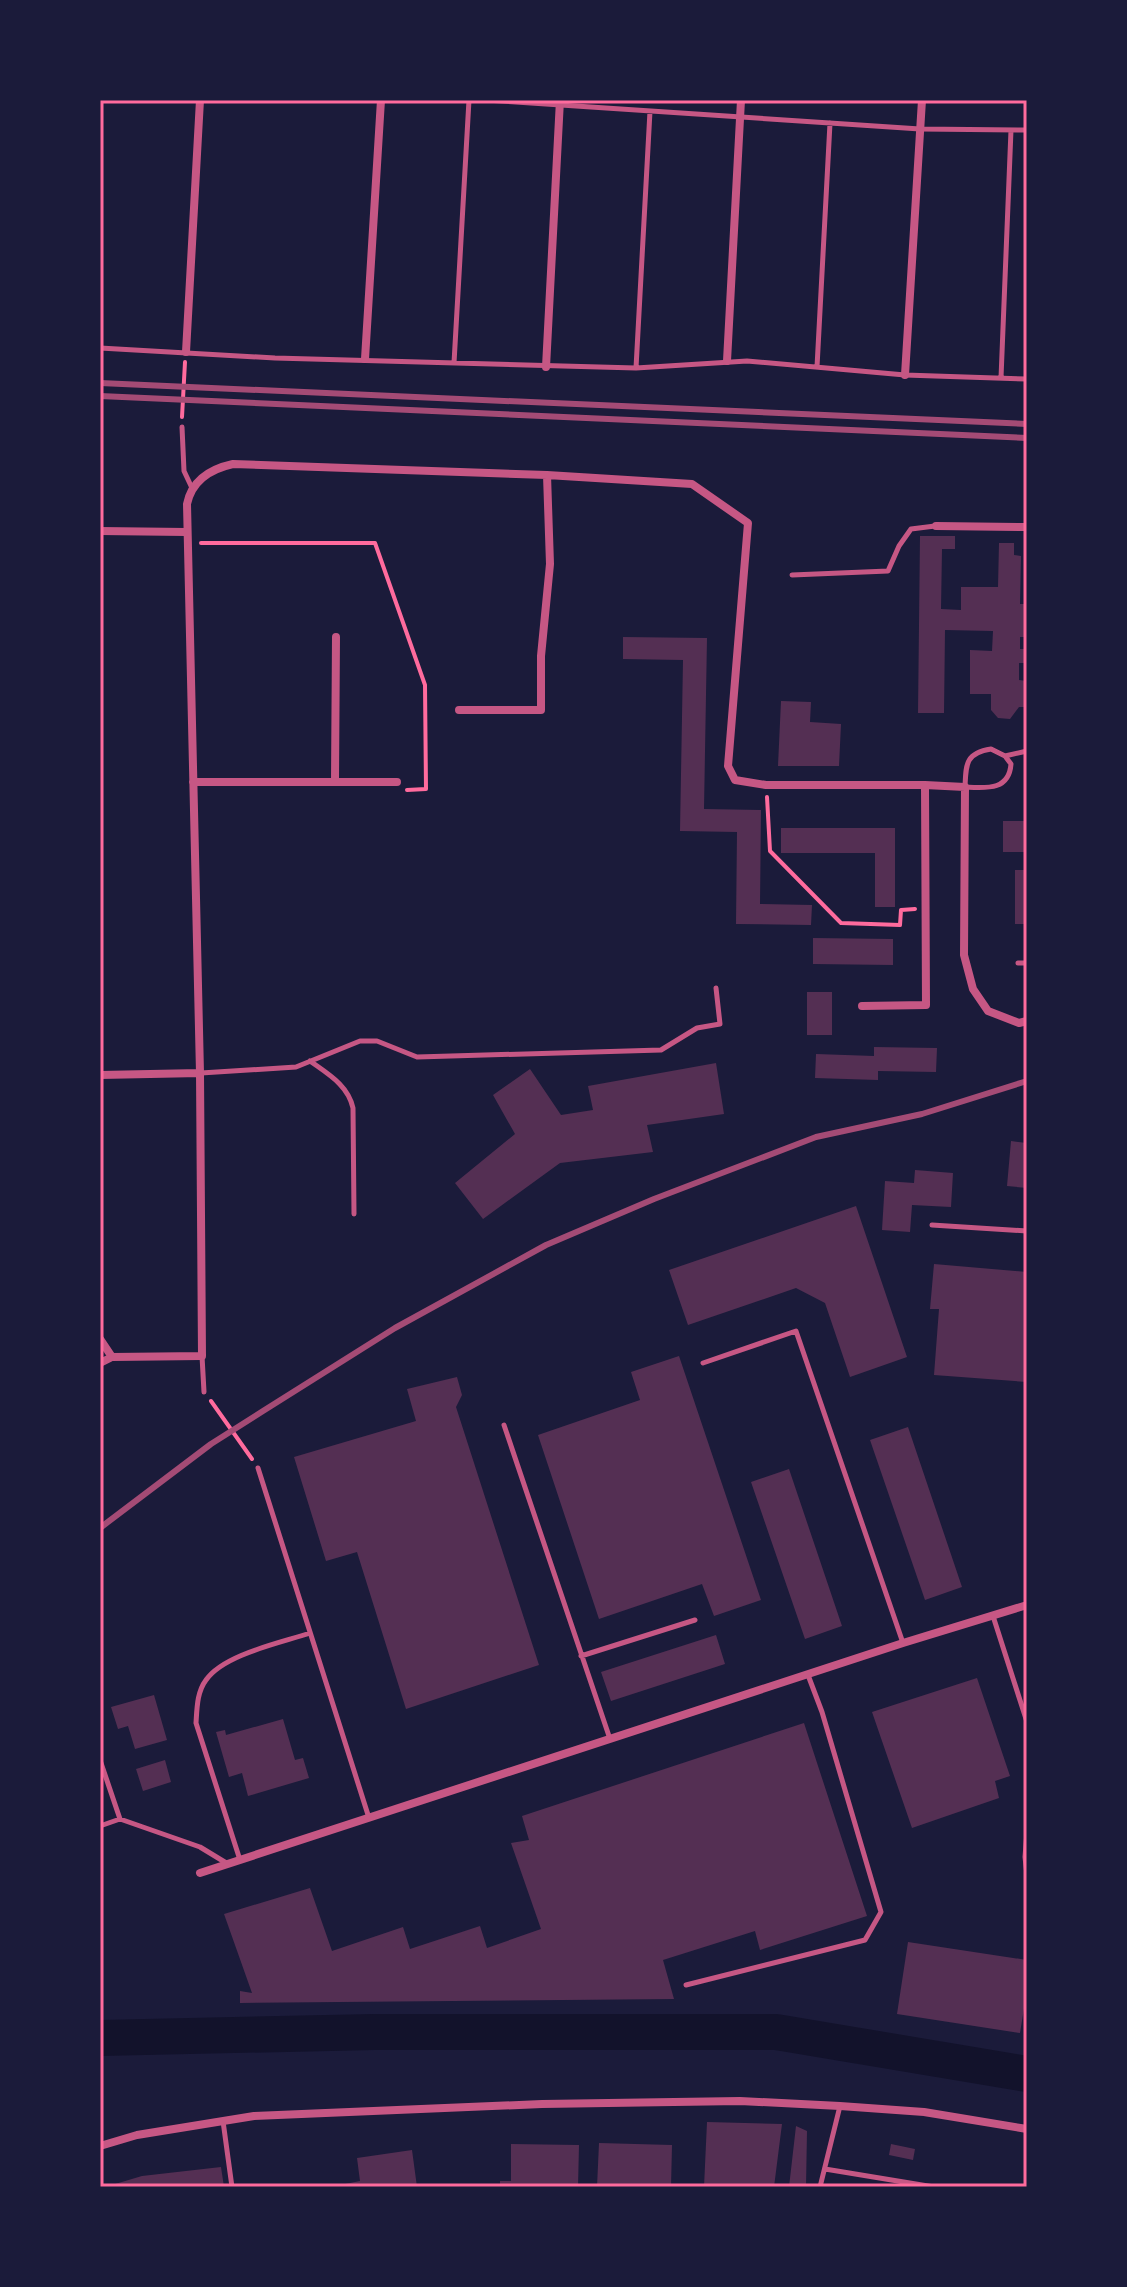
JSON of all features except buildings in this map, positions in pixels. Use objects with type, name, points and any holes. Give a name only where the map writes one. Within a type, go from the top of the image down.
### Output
[{"type":"street","points":[[186,352],[200,100]]},
{"type":"street","points":[[365,359],[381,100]]},
{"type":"street","points":[[727,361],[741,100]]},
{"type":"street","points":[[905,375],[922,100]]},
{"type":"street","points":[[546,367],[560,102]]},
{"type":"street","points":[[100,1363],[112,1357],[202,1356],[200,1073],[186,532],[187,504],[192,488],[207,473],[233,464],[547,475],[692,484],[748,523],[728,766],[735,780],[766,785],[965,787],[964,955],[973,989],[988,1011],[1019,1023],[1027,1021]]},
{"type":"street","points":[[459,710],[541,710],[541,656],[550,564],[547,475]]},
{"type":"street","points":[[936,526],[1027,527]]},
{"type":"street","points":[[100,531],[186,532]]},
{"type":"street","points":[[335,780],[336,637]]},
{"type":"street","points":[[193,782],[397,782]]},
{"type":"street","points":[[862,1006],[926,1005],[925,785]]},
{"type":"street","points":[[100,1075],[200,1073]]},
{"type":"street","points":[[100,1339],[112,1357]]},
{"type":"street","points":[[200,1873],[1027,1605]]},
{"type":"street","points":[[100,2146],[137,2135],[254,2116],[542,2104],[740,2101],[840,2106],[924,2112],[1027,2129]]},
{"type":"lane","points":[[454,363],[469,100]]},
{"type":"lane","points":[[486,100],[560,102],[920,129],[1027,130]]},
{"type":"lane","points":[[636,368],[650,111]]},
{"type":"lane","points":[[817,367],[830,123]]},
{"type":"lane","points":[[1001,378],[1011,130]]},
{"type":"lane","points":[[100,348],[275,358],[546,367],[636,368],[727,361],[905,375],[1027,379]]},
{"type":"lane","points":[[182,427],[184,471],[192,488]]},
{"type":"lane","points":[[792,575],[888,571],[911,529],[936,526]]},
{"type":"lane","points":[[991,749],[1005,756],[1011,764],[1010,773],[1000,786],[965,787],[966,768],[976,752],[991,749]]},
{"type":"lane","points":[[1005,756],[1027,751]]},
{"type":"lane","points":[[1018,963],[1027,963]]},
{"type":"lane","points":[[200,1073],[296,1067],[360,1041],[377,1041],[417,1057],[661,1050],[697,1028],[720,1024],[716,988]]},
{"type":"lane","points":[[310,1061],[344,1087],[351,1097],[354,1214]]},
{"type":"lane","points":[[932,1225],[1027,1231]]},
{"type":"lane","points":[[703,1363],[796,1331],[903,1643]]},
{"type":"lane","points":[[202,1356],[204,1392]]},
{"type":"lane","points":[[504,1425],[610,1739]]},
{"type":"lane","points":[[258,1468],[369,1818]]},
{"type":"lane","points":[[993,1616],[1027,1722]]},
{"type":"lane","points":[[581,1656],[695,1620]]},
{"type":"lane","points":[[240,1861],[196,1723],[197,1700],[206,1679],[229,1660],[310,1633]]},
{"type":"lane","points":[[686,1985],[865,1940],[881,1912],[808,1674]]},
{"type":"lane","points":[[100,1760],[120,1819]]},
{"type":"lane","points":[[100,1826],[120,1819],[200,1847],[229,1864]]},
{"type":"lane","points":[[1027,1832],[1027,1875]]},
{"type":"lane","points":[[820,2187],[840,2106]]},
{"type":"lane","points":[[223,2121],[232,2187]]},
{"type":"lane","points":[[825,2169],[934,2187]]},
{"type":"path","points":[[182,427],[186,352]]},
{"type":"path","points":[[186,543],[375,543],[425,685],[426,789],[405,790],[397,782]]},
{"type":"path","points":[[766,785],[770,851],[841,923],[900,925],[901,910],[925,909]]},
{"type":"path","points":[[204,1392],[258,1468]]},
{"type":"waterway","points":[[100,2038],[374,2032],[776,2032],[1027,2074]]},
{"type":"railway","points":[[100,383],[1027,424]]},
{"type":"railway","points":[[100,396],[1027,438]]},
{"type":"railway","points":[[100,1528],[211,1444],[263,1411],[395,1328],[546,1245],[654,1199],[816,1137],[922,1114],[1027,1081]]}]
